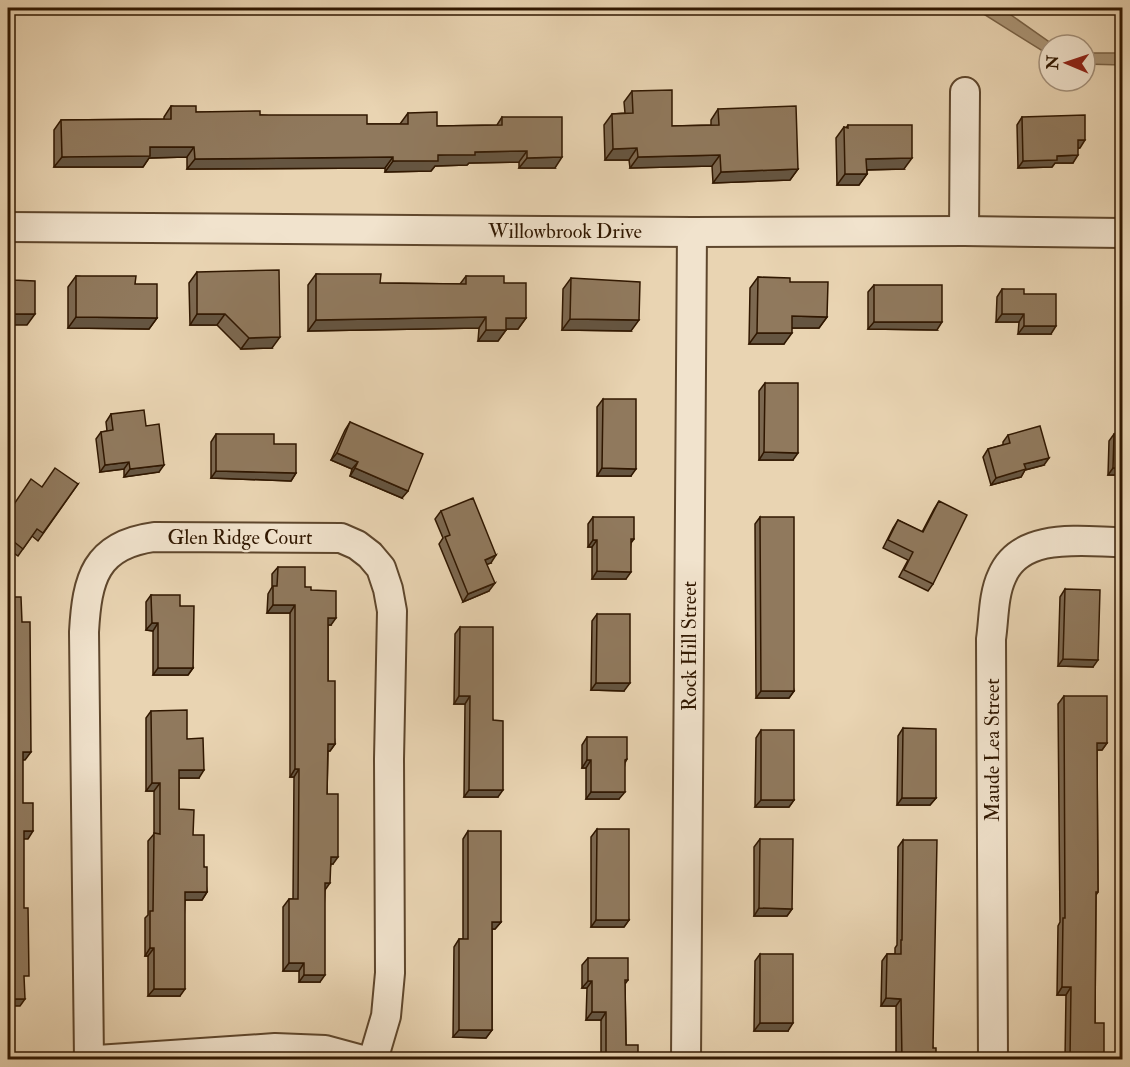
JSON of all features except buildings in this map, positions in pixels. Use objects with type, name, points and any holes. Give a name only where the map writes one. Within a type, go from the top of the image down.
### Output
[{"type":"street","points":[[964,92],[964,231]]},
{"type":"street","name":"Willowbrook Drive","points":[[8,227],[1122,233]]},
{"type":"street","name":"Rock Hill Street","points":[[686,1059],[692,232]]},
{"type":"street","name":"Glen Ridge Court","points":[[89,1059],[84,632],[86,600],[92,579],[99,564],[111,552],[134,540],[154,537],[303,537],[341,538],[357,545],[370,555],[381,568],[392,611],[389,759],[390,973],[386,1016],[373,1059]]},
{"type":"street","name":"Maude Lea Street","points":[[993,1059],[991,639],[996,592],[1002,574],[1014,558],[1034,546],[1060,542],[1122,542]]},
{"type":"street","points":[[97,1059],[275,1047],[325,1050],[362,1059]]},
{"type":"shaded area","points":[[974,8],[1001,8],[1037,33],[1037,47]]},
{"type":"shaded area","points":[[1097,53],[1122,53],[1122,65],[1097,64]]}]
